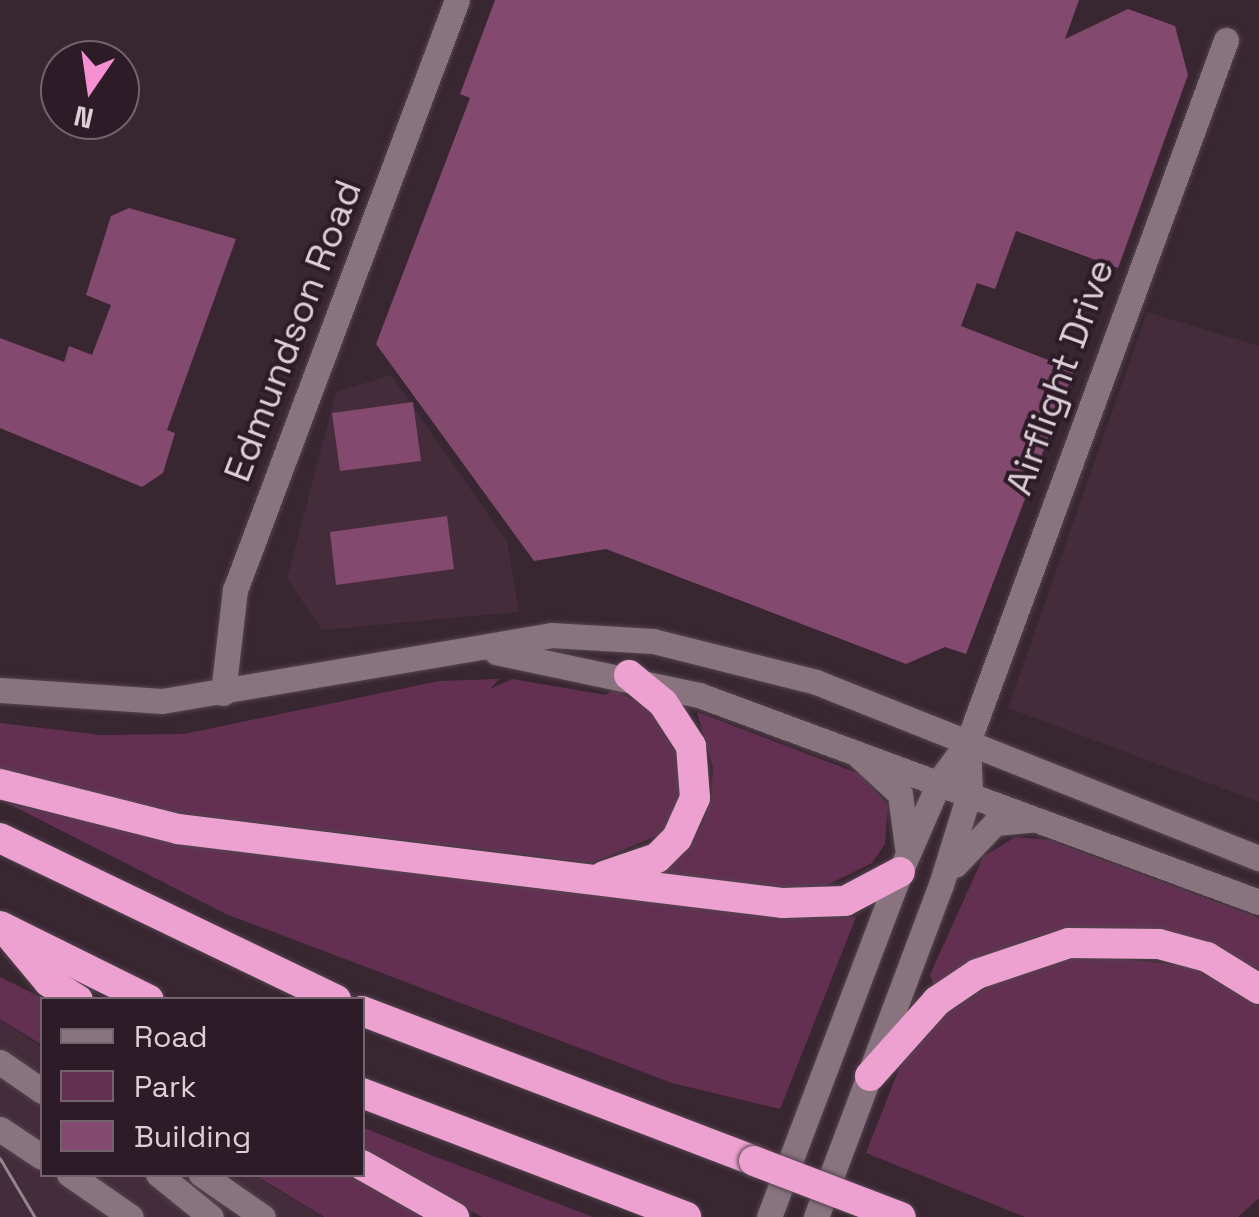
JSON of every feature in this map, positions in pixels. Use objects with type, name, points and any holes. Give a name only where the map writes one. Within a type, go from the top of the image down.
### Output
[{"type":"highway","points":[[592,879],[656,858],[677,838],[695,798],[691,746],[663,703],[629,675]]},
{"type":"highway","points":[[0,784],[178,828],[819,905],[865,893],[903,864]]},
{"type":"highway","points":[[0,838],[330,997]]},
{"type":"highway","points":[[2,928],[48,982],[73,997]]},
{"type":"highway","points":[[2,928],[143,997]]},
{"type":"highway","points":[[870,1076],[937,1001],[977,974],[1069,943],[1159,944],[1207,958],[1259,988]]},
{"type":"highway","points":[[365,1011],[901,1217]]},
{"type":"highway","points":[[365,1094],[686,1217]]},
{"type":"highway","points":[[365,1167],[454,1217]]},
{"type":"street","name":"Edmundson Road","points":[[223,693],[234,590],[458,0]]},
{"type":"street","name":"Airflight Drive","points":[[769,1217],[903,864],[940,780],[968,742],[1226,40]]},
{"type":"street","points":[[0,690],[96,702],[223,693],[486,650],[550,635],[695,646],[816,682],[1259,858]]},
{"type":"street","points":[[486,650],[629,675],[846,744],[1259,902]]},
{"type":"street","name":"Airflight Drive","points":[[816,1217],[941,886],[970,791],[968,742]]},
{"type":"street","points":[[846,744],[900,794],[903,864]]},
{"type":"street","points":[[941,886],[976,837],[995,824],[1046,820]]},
{"type":"street","points":[[0,1062],[40,1090]]},
{"type":"street","points":[[0,1129],[40,1156]]},
{"type":"street","points":[[73,1177],[131,1217]]},
{"type":"street","points":[[162,1177],[211,1217]]},
{"type":"street","points":[[206,1177],[263,1217]]},
{"type":"shaded area","points":[[1147,312],[1259,346],[1259,802],[1008,708]]},
{"type":"shaded area","points":[[391,375],[507,541],[519,612],[322,630],[287,579],[336,392]]},
{"type":"shaded area","points":[[0,1020],[40,1046],[40,1177],[257,1177],[322,1217],[0,1217]]},
{"type":"green space","points":[[499,679],[490,689],[512,679],[606,695],[614,689],[649,709],[680,760],[680,798],[661,834],[592,863],[153,810],[0,768],[0,723],[100,735],[184,734],[439,681]]},
{"type":"green space","points":[[697,712],[860,774],[888,805],[885,844],[872,863],[815,891],[664,874],[701,826],[711,800],[713,768]]},
{"type":"green space","points":[[7,803],[157,837],[796,918],[856,917],[780,1109],[672,1083],[226,914]]},
{"type":"green space","points":[[1015,837],[1049,840],[1259,918],[1259,969],[1161,930],[1069,928],[1023,941],[934,986],[930,975],[983,857]]},
{"type":"green space","points":[[1084,955],[1190,966],[1259,1006],[1259,1198],[1238,1217],[1025,1217],[866,1153],[902,1061],[941,1017],[1001,978]]},
{"type":"green space","points":[[0,977],[40,997],[40,1044],[0,1019]]},
{"type":"green space","points":[[365,1128],[593,1217],[482,1217],[365,1151]]},
{"type":"green space","points":[[258,1177],[360,1177],[428,1217],[324,1217]]},
{"type":"building","points":[[495,0],[1079,0],[1065,39],[1128,9],[1175,26],[1188,75],[1118,268],[1016,231],[995,289],[977,283],[961,326],[1074,370],[966,654],[945,647],[906,664],[606,549],[534,561],[376,344],[470,98],[460,94]]},
{"type":"building","points":[[129,208],[236,239],[167,430],[175,433],[163,473],[142,487],[0,428],[0,338],[64,362],[69,346],[92,355],[111,305],[86,295],[111,216]]},
{"type":"building","points":[[413,402],[421,461],[340,471],[332,413]]},
{"type":"building","points":[[447,516],[454,569],[336,585],[330,532]]},
{"type":"tram line","points":[[0,1158],[35,1217]]}]
